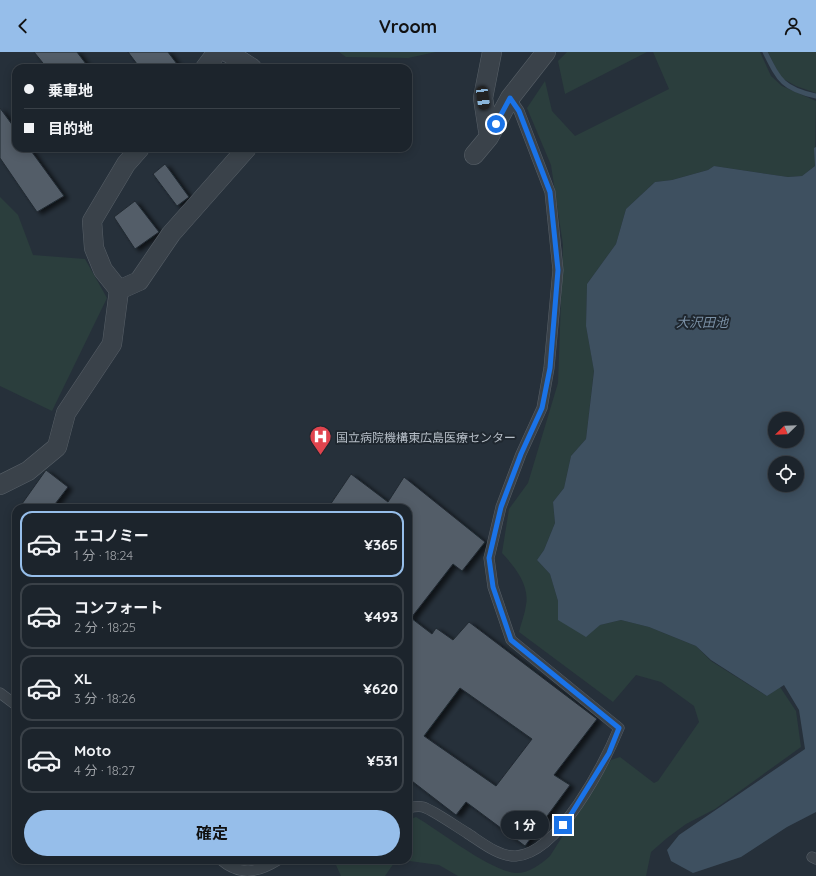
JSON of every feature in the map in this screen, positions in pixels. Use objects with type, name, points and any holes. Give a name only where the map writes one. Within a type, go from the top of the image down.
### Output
[{"type":"street","points":[[208,64],[217,52]]},
{"type":"street","points":[[227,52],[246,64]]},
{"type":"street","points":[[489,137],[483,98],[492,52]]},
{"type":"street","points":[[474,155],[489,137],[510,98],[546,52]]},
{"type":"street","points":[[0,485],[28,471],[57,447],[66,414],[112,344],[119,290],[103,270],[94,248],[92,221],[126,164],[136,152]]},
{"type":"street","points":[[119,290],[139,281],[171,234],[243,152]]},
{"type":"lane","points":[[412,808],[423,807],[498,852],[515,856],[530,854],[547,843],[570,816],[609,753],[619,728],[511,640],[493,587],[489,558],[501,507],[521,454],[542,408],[550,368],[558,270],[550,192],[519,111],[510,98]]},
{"type":"lane","points":[[0,693],[12,702]]},
{"type":"lane","points":[[225,864],[231,869],[249,872],[268,864]]},
{"type":"green space","points":[[339,52],[436,52],[408,58],[346,57]]},
{"type":"green space","points":[[567,52],[647,52],[565,94],[558,61]]},
{"type":"green space","points":[[653,52],[760,52],[771,76],[782,86],[816,101],[815,166],[802,176],[788,177],[714,166],[708,170],[672,180],[655,182],[626,209],[616,244],[587,284],[586,326],[594,370],[586,439],[571,456],[564,488],[553,502],[555,523],[544,550],[537,560],[550,574],[558,601],[558,620],[600,625],[621,620],[649,627],[696,646],[711,661],[767,696],[780,687],[796,711],[801,747],[715,809],[686,824],[667,838],[651,852],[646,876],[458,876],[439,865],[412,861],[412,818],[416,817],[492,865],[515,873],[525,872],[550,856],[611,760],[620,757],[654,783],[658,781],[699,722],[694,706],[661,682],[636,675],[613,702],[519,632],[527,598],[526,590],[520,576],[502,553],[509,509],[528,483],[558,383],[563,245],[551,165],[527,108],[545,81],[552,111],[575,136],[669,89]]},
{"type":"green space","points":[[768,52],[816,52],[816,93],[796,86],[780,77]]},
{"type":"green space","points":[[0,197],[18,215],[33,255],[85,259],[107,298],[52,411],[0,386]]},
{"type":"green space","points":[[393,864],[385,876],[341,876],[336,865]]},
{"type":"water","name":"大沢田池","points":[[816,147],[816,812],[787,827],[741,857],[693,873],[671,861],[667,850],[679,835],[805,749],[799,710],[784,685],[767,696],[711,660],[696,646],[649,627],[621,620],[600,625],[586,637],[558,620],[558,601],[550,574],[537,560],[544,550],[555,523],[553,502],[564,488],[571,456],[586,439],[594,371],[586,326],[587,284],[616,244],[626,209],[655,182],[672,180],[708,170],[714,166],[788,177],[802,176],[815,166],[814,148]]},
{"type":"building","points":[[34,52],[77,52],[86,64],[44,64]]},
{"type":"building","points":[[128,52],[168,52],[177,64],[137,64]]},
{"type":"building","points":[[0,108],[12,124],[12,152],[32,152],[64,196],[37,212],[0,158]]},
{"type":"building","points":[[165,164],[189,197],[177,206],[153,174]]},
{"type":"building","points":[[135,201],[159,232],[135,249],[114,217]]},
{"type":"building","points":[[46,470],[68,487],[55,504],[22,504]]},
{"type":"building","points":[[351,474],[388,502],[404,477],[485,542],[462,571],[453,564],[412,617],[412,504],[331,504]]},
{"type":"building","points":[[412,619],[432,634],[436,628],[453,640],[469,622],[597,719],[554,775],[570,785],[525,846],[466,802],[456,815],[412,781]],"holes":[[[460,688],[532,739],[496,786],[424,736]]]},
{"type":"waterway","points":[[765,52],[774,70],[783,82],[796,90],[816,96]]},
{"type":"place","name":"国立病院機構東広島医療センター","points":[[320,456]]},
{"type":"route","points":[[496,124],[510,98],[519,111],[550,192],[558,270],[550,368],[542,408],[521,454],[501,507],[489,558],[493,587],[511,640],[619,728],[609,753],[563,825]]}]
